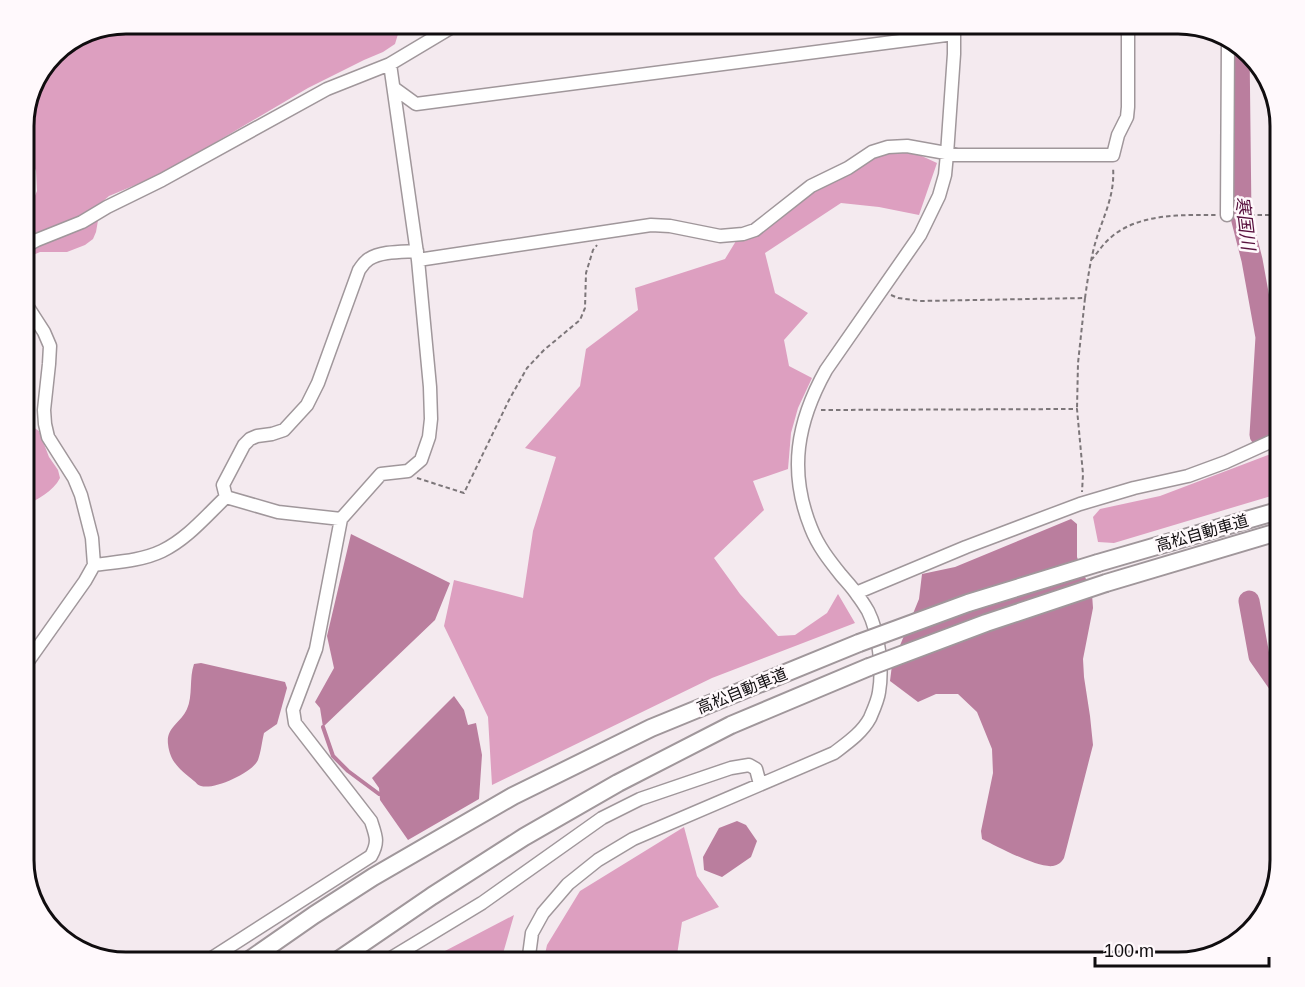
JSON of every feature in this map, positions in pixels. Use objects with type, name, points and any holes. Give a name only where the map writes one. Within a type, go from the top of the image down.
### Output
[{"type":"highway","name":"高松自動車道","points":[[261,952],[373,877],[513,796],[651,728],[859,643],[968,603],[1270,513]]},
{"type":"highway","name":"高松自動車道","points":[[350,952],[524,837],[618,783],[731,725],[869,667],[986,623],[1106,583],[1270,534]]},
{"type":"street","points":[[35,242],[82,222],[327,89],[390,64],[440,34]]},
{"type":"street","points":[[394,88],[416,104],[918,34]]},
{"type":"street","points":[[529,952],[532,933],[543,913],[568,884],[598,860],[633,839],[834,753],[852,739],[869,719],[879,694],[878,641],[868,612],[822,550],[811,529],[804,508],[798,473],[798,446],[813,393],[826,370],[920,235],[930,215],[945,175],[954,34]]},
{"type":"street","points":[[226,497],[223,485],[244,445],[257,436],[284,430],[307,405],[318,383],[359,270],[366,261],[373,257],[386,254],[417,256],[651,225],[670,226],[720,236],[743,234],[755,230],[811,186],[848,168],[872,152],[888,147],[907,146],[947,154],[1113,155],[1128,107],[1128,34]]},
{"type":"street","points":[[1227,215],[1228,49]]},
{"type":"street","points":[[221,952],[370,856],[375,848],[376,838],[371,821],[295,723],[293,710],[316,649],[340,519],[381,474],[408,471],[421,460],[429,437],[430,387],[417,256],[390,64]]},
{"type":"street","points":[[35,318],[50,346],[44,410],[48,437],[74,478],[81,495],[92,538],[94,565],[35,651]]},
{"type":"street","points":[[856,593],[966,547],[1080,504],[1188,476],[1270,442]]},
{"type":"street","points":[[226,497],[278,512],[340,519]]},
{"type":"street","points":[[94,565],[132,560],[160,552],[180,540],[226,497]]},
{"type":"street","points":[[401,952],[482,903],[602,818],[640,799],[731,768],[749,765],[756,769],[760,784]]},
{"type":"path","points":[[1080,504],[1083,474],[1077,409],[1078,363],[1091,260],[1113,187],[1113,155]]},
{"type":"path","points":[[1091,260],[1109,239],[1124,228],[1138,222],[1182,215],[1227,215]]},
{"type":"path","points":[[1250,215],[1270,215]]},
{"type":"path","points":[[408,471],[419,479],[464,493],[527,368],[544,350],[580,320],[585,308],[586,273],[593,250],[607,231]]},
{"type":"path","points":[[881,290],[898,298],[920,301],[1085,298]]},
{"type":"path","points":[[808,407],[820,410],[1077,409]]},
{"type":"shaded area","points":[[126,34],[398,34],[395,44],[383,52],[308,88],[172,168],[109,196],[101,203],[93,239],[67,252],[40,252],[35,254],[35,120],[44,86],[53,70],[66,57],[97,39]]},
{"type":"shaded area","points":[[913,152],[937,163],[919,215],[879,207],[841,203],[765,253],[775,293],[808,313],[784,340],[789,366],[812,378],[798,408],[791,433],[788,469],[753,481],[764,510],[714,558],[740,594],[778,636],[795,635],[827,613],[838,594],[855,623],[712,678],[492,785],[488,717],[444,626],[454,580],[523,598],[533,531],[556,457],[525,448],[580,386],[586,349],[638,310],[635,288],[725,259],[736,241],[759,233],[812,191],[876,154]]},
{"type":"shaded area","points":[[35,428],[39,431],[60,478],[49,491],[35,500]]},
{"type":"shaded area","points":[[1270,454],[1270,496],[1114,543],[1098,542],[1093,517],[1100,509],[1160,496]]},
{"type":"shaded area","points":[[1071,519],[1077,524],[1077,557],[1092,594],[1093,608],[1083,659],[1093,745],[1064,858],[1056,865],[1046,866],[982,839],[981,831],[993,773],[992,749],[977,712],[958,694],[936,694],[918,702],[890,681],[892,665],[919,599],[922,574],[955,567]]},
{"type":"shaded area","points":[[351,534],[450,583],[435,620],[323,727],[320,708],[315,702],[334,668],[327,636]]},
{"type":"shaded area","points":[[201,663],[285,682],[287,688],[277,724],[264,733],[259,757],[254,765],[241,775],[207,787],[198,785],[177,766],[168,744],[169,733],[189,704],[194,664]]},
{"type":"shaded area","points":[[454,696],[464,710],[468,725],[476,723],[482,755],[479,799],[408,840],[380,800],[379,788],[372,778]]},
{"type":"shaded area","points":[[737,821],[746,825],[757,841],[751,857],[722,877],[704,870],[703,857],[719,828]]},
{"type":"shaded area","points":[[684,827],[697,876],[719,907],[682,922],[677,952],[545,952],[547,945],[580,891]]},
{"type":"shaded area","points":[[514,915],[503,952],[443,952]]},
{"type":"waterway","name":"寒国川","points":[[1239,57],[1241,217],[1252,260],[1266,337],[1260,435]]},
{"type":"waterway","name":"寒国川","points":[[1249,601],[1259,656],[1270,672]]},
{"type":"waterway","points":[[323,727],[333,756],[348,771],[379,794]]}]
